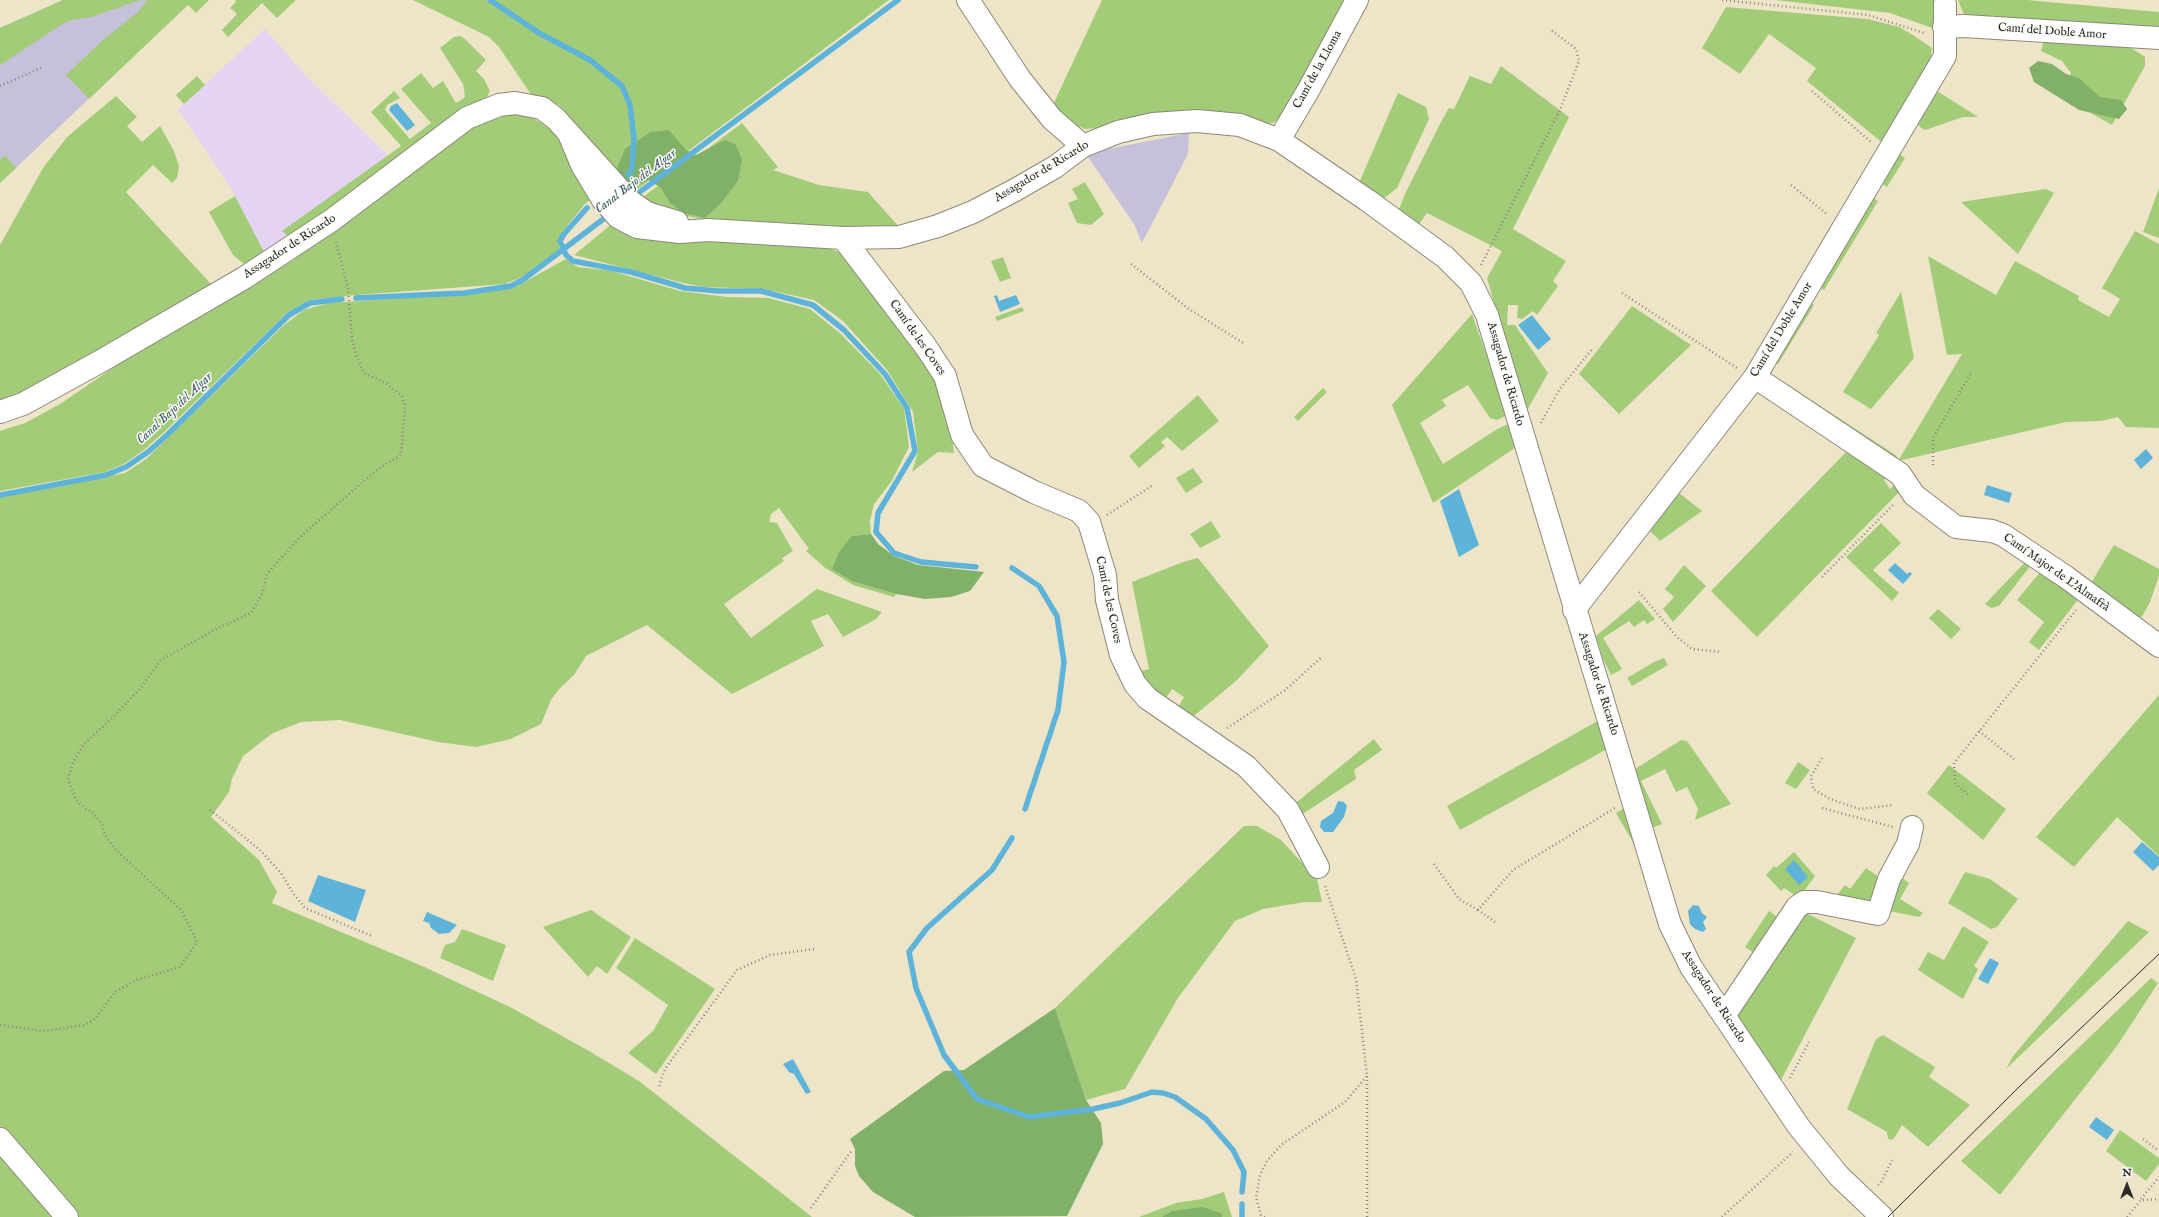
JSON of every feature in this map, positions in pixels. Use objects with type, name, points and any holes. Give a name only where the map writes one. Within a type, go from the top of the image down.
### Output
[{"type":"street","points":[[968,0],[1020,79],[1052,119],[1083,146]]},
{"type":"street","name":"Camí de la Lloma","points":[[1279,140],[1309,89],[1356,0]]},
{"type":"street","name":"Camí del Doble Amor","points":[[1574,610],[1755,377],[1945,56],[1944,4]]},
{"type":"street","name":"Camí del Doble Amor","points":[[1944,33],[1964,26],[2159,38]]},
{"type":"street","name":"Assagador de Ricardo","points":[[0,412],[23,404],[192,308],[259,268],[332,220],[467,118],[484,110],[515,103],[527,104],[542,108],[556,119],[631,202],[647,213],[708,230],[843,238],[899,237],[938,226],[973,212],[1015,190],[1055,167],[1083,146],[1118,132],[1153,124],[1197,121],[1240,125],[1279,140],[1368,200],[1445,257],[1471,283],[1487,315],[1574,610],[1633,797],[1670,924],[1691,967],[1809,1140],[1839,1176],[1882,1217]]},
{"type":"street","name":"Camí de les Coves","points":[[843,238],[926,347],[945,376],[962,434],[983,466],[1034,492],[1079,512],[1089,522],[1105,575],[1107,600],[1121,655],[1135,684],[1147,698],[1210,743],[1246,766],[1288,810],[1318,867]]},
{"type":"street","name":"Camí Major de L'Almafrà","points":[[1755,377],[1900,474],[1914,495],[1956,527],[1992,531],[2003,535],[2088,593],[2159,646]]},
{"type":"street","points":[[1724,1016],[1796,907],[1804,902],[1817,902],[1878,914],[1890,879],[1908,844],[1911,829]]},
{"type":"street","points":[[0,1139],[67,1217]]},
{"type":"path","points":[[1722,0],[1868,15],[1944,33]]},
{"type":"path","points":[[1471,283],[1560,110],[1579,61],[1576,48],[1551,30]]},
{"type":"path","points":[[0,86],[43,67]]},
{"type":"path","points":[[1812,92],[1887,155]]},
{"type":"path","points":[[1791,184],[1844,227]]},
{"type":"path","points":[[0,1025],[43,1031],[85,1025],[95,1019],[115,992],[137,980],[180,967],[197,942],[182,911],[114,848],[105,835],[102,824],[90,811],[76,800],[68,780],[73,763],[83,745],[140,689],[161,660],[216,629],[251,613],[261,596],[267,574],[302,535],[378,470],[401,455],[405,406],[402,396],[386,383],[364,373],[356,355],[352,339],[348,288],[332,220]]},
{"type":"path","points":[[1131,264],[1189,309],[1245,344]]},
{"type":"path","points":[[1622,293],[1730,364],[1755,377]]},
{"type":"path","points":[[1525,444],[1534,441],[1539,427],[1559,390],[1593,348]]},
{"type":"path","points":[[1933,465],[1933,438],[1971,373]]},
{"type":"path","points":[[1089,522],[1098,520],[1129,502],[1153,485]]},
{"type":"path","points":[[1822,577],[1909,489]]},
{"type":"path","points":[[1639,592],[1677,637],[1692,649],[1721,652]]},
{"type":"path","points":[[1968,794],[1955,783],[1954,763],[2088,593]]},
{"type":"path","points":[[1210,743],[1218,735],[1284,691],[1322,657]]},
{"type":"path","points":[[1978,731],[2014,759]]},
{"type":"path","points":[[1822,758],[1811,776],[1813,789],[1830,799],[1860,809],[1894,805]]},
{"type":"path","points":[[1478,910],[1513,870],[1633,797]]},
{"type":"path","points":[[1822,808],[1911,829]]},
{"type":"path","points":[[210,810],[259,849],[281,873],[293,893],[305,908],[372,936]]},
{"type":"path","points":[[1434,864],[1459,899],[1495,922]]},
{"type":"path","points":[[1318,867],[1356,978],[1367,1076],[1367,1217]]},
{"type":"path","points":[[659,1086],[665,1069],[737,970],[770,955],[814,950]]},
{"type":"path","points":[[1780,1098],[1809,1042]]},
{"type":"path","points":[[1265,1217],[1261,1215],[1256,1198],[1260,1175],[1266,1160],[1281,1145],[1345,1102],[1367,1076]]},
{"type":"path","points":[[2143,1139],[2159,1151]]},
{"type":"path","points":[[1722,1217],[1786,1158],[1809,1140]]},
{"type":"path","points":[[811,1208],[852,1150]]},
{"type":"path","points":[[1863,1199],[1882,1181],[1892,1160]]},
{"type":"path","points":[[2127,1217],[2159,1177]]},
{"type":"path","points":[[2141,1200],[2159,1199]]},
{"type":"shaded area","points":[[63,0],[193,0],[0,183],[0,28]]},
{"type":"shaded area","points":[[265,29],[306,76],[394,161],[264,252],[232,190],[178,109]]},
{"type":"shaded area","points":[[1189,133],[1188,154],[1142,243],[1134,224],[1088,157],[1108,149]]},
{"type":"green space","points":[[63,0],[141,0],[91,17],[67,21],[0,65],[0,28]]},
{"type":"green space","points":[[147,0],[209,0],[196,13],[188,5],[89,99],[66,75],[104,39],[138,12]]},
{"type":"green space","points":[[235,0],[296,0],[277,18],[262,3],[228,37],[222,30],[237,14],[230,8],[236,2]]},
{"type":"green space","points":[[413,0],[889,0],[631,194],[559,105],[532,96],[499,47],[489,37]]},
{"type":"green space","points":[[1102,0],[1345,0],[1281,117],[1273,123],[1265,123],[1224,112],[1177,111],[1123,121],[1098,128],[1085,129],[1076,125],[1052,107]]},
{"type":"green space","points":[[1775,0],[1939,0],[1935,29],[1890,13]]},
{"type":"green space","points":[[1958,0],[2027,0],[2159,12],[2159,31],[1965,17]]},
{"type":"green space","points":[[1726,7],[1868,19],[1899,27],[1932,48],[1930,66],[1884,144],[1807,81],[1816,68],[1769,34],[1740,74],[1702,48]]},
{"type":"green space","points":[[460,36],[486,60],[476,71],[484,79],[490,91],[486,99],[288,236],[282,231],[401,146],[371,112],[394,91],[400,98],[387,105],[385,110],[410,139],[431,123],[401,89],[421,73],[433,88],[443,81],[456,103],[465,97],[463,84],[440,48],[454,37]]},
{"type":"green space","points":[[2044,40],[2125,44],[2145,57],[2145,66],[2112,125],[2059,95],[2071,73],[2062,61],[2041,51]]},
{"type":"green space","points":[[2038,61],[2052,64],[2066,74],[2079,78],[2100,97],[2121,100],[2127,109],[2119,119],[2079,110],[2034,82],[2029,68]]},
{"type":"green space","points":[[1501,66],[1569,117],[1513,229],[1566,261],[1553,281],[1558,286],[1537,315],[1533,311],[1522,319],[1517,318],[1518,305],[1508,305],[1507,325],[1515,325],[1548,373],[1525,414],[1487,278],[1502,251],[1427,213],[1417,227],[1398,212],[1405,194],[1441,122],[1449,108],[1454,109],[1470,76],[1491,84]]},
{"type":"green space","points":[[197,76],[205,85],[184,104],[176,95]]},
{"type":"green space","points":[[1934,89],[1978,117],[1963,117],[1925,130],[1921,128],[1915,121]]},
{"type":"green space","points":[[1398,93],[1426,107],[1429,119],[1397,188],[1383,199],[1359,183]]},
{"type":"green space","points":[[116,96],[137,117],[127,126],[142,142],[160,126],[174,151],[179,166],[177,178],[172,183],[153,165],[126,192],[211,284],[40,386],[0,403],[0,245],[43,168],[67,137]]},
{"type":"green space","points":[[527,114],[552,130],[595,196],[585,204],[563,231],[558,243],[560,249],[526,275],[505,284],[356,295],[310,300],[287,313],[163,433],[144,450],[124,464],[105,472],[0,491],[0,431],[25,423],[60,404],[129,357],[292,261],[386,189],[478,124],[509,115]]},
{"type":"green space","points":[[742,123],[778,167],[773,170],[819,185],[868,192],[900,228],[839,230],[708,220],[670,213],[642,202],[643,197]]},
{"type":"green space","points":[[669,130],[686,150],[696,155],[725,140],[735,144],[742,159],[738,181],[721,203],[705,218],[684,213],[670,203],[661,188],[649,180],[639,184],[624,185],[617,168],[625,149],[651,132]]},
{"type":"green space","points":[[1897,153],[1905,158],[1887,187],[1880,182]]},
{"type":"green space","points":[[5,155],[16,168],[0,183],[0,160]]},
{"type":"green space","points":[[1085,182],[1104,214],[1091,225],[1077,223],[1068,203],[1078,199],[1072,189]]},
{"type":"green space","points":[[2159,188],[2159,238],[2143,232]]},
{"type":"green space","points":[[2046,189],[2054,193],[2018,254],[1961,202]]},
{"type":"green space","points":[[235,196],[264,252],[244,264],[233,255],[209,212]]},
{"type":"green space","points":[[1871,196],[1878,201],[1824,290],[1816,286]]},
{"type":"green space","points":[[613,223],[822,245],[841,253],[936,374],[951,428],[954,453],[938,452],[912,472],[918,452],[913,412],[887,370],[843,321],[814,300],[764,289],[704,287],[574,255]]},
{"type":"green space","points":[[2135,231],[2159,244],[2159,428],[2126,427],[2118,417],[2101,421],[2066,422],[1898,461],[1962,354],[1947,355],[1928,256],[1996,295],[2015,261],[2079,296],[2078,300],[2109,317],[2120,299],[2102,288]]},
{"type":"green space","points":[[1003,257],[1011,278],[1000,282],[991,261]]},
{"type":"green space","points":[[566,259],[578,267],[612,271],[680,291],[727,297],[768,298],[810,309],[841,334],[880,374],[904,409],[909,447],[891,482],[874,504],[870,521],[871,534],[852,536],[854,582],[896,594],[894,597],[853,585],[824,567],[806,551],[809,549],[779,508],[771,514],[769,522],[777,523],[793,551],[782,558],[784,561],[724,604],[751,638],[817,589],[882,612],[876,619],[843,637],[828,614],[811,621],[824,646],[732,694],[647,625],[586,656],[574,675],[559,689],[551,700],[541,724],[511,739],[476,747],[438,742],[340,720],[301,722],[273,733],[243,756],[232,779],[229,792],[211,817],[259,860],[277,892],[272,903],[420,965],[512,1008],[589,1051],[639,1081],[812,1217],[77,1217],[0,1126],[0,497],[125,473],[146,459],[284,325],[304,310],[328,303],[468,294],[504,289],[517,286]]},
{"type":"green space","points":[[1901,292],[1914,358],[1871,409],[1843,392],[1879,335],[1876,333]]},
{"type":"green space","points":[[1808,300],[1814,305],[1778,364],[1769,363]]},
{"type":"green space","points":[[1632,306],[1691,345],[1619,414],[1579,374]]},
{"type":"green space","points":[[1022,307],[1024,311],[997,321],[995,317]]},
{"type":"green space","points":[[1472,314],[1508,415],[1497,420],[1490,418],[1468,385],[1442,400],[1446,406],[1420,423],[1443,464],[1499,428],[1511,423],[1519,445],[1433,503],[1392,405]]},
{"type":"green space","points":[[1773,375],[1897,456],[1895,462],[1770,380]]},
{"type":"green space","points":[[1323,388],[1327,392],[1298,421],[1294,417]]},
{"type":"green space","points":[[1198,395],[1219,421],[1182,451],[1167,437],[1161,442],[1165,446],[1139,468],[1129,456]]},
{"type":"green space","points":[[1849,449],[1890,476],[1884,480],[1890,489],[1896,484],[1901,490],[1757,637],[1711,591]]},
{"type":"green space","points":[[1193,468],[1203,482],[1186,493],[1176,478]]},
{"type":"green space","points":[[1674,489],[1702,511],[1660,541],[1645,526]]},
{"type":"green space","points":[[1211,521],[1221,537],[1200,548],[1190,534]]},
{"type":"green space","points":[[1881,523],[1901,543],[1873,570],[1899,593],[1892,601],[1846,557]]},
{"type":"green space","points":[[871,534],[878,544],[894,556],[918,565],[984,572],[970,591],[951,597],[925,599],[896,594],[854,582],[832,569],[839,552],[852,536]]},
{"type":"green space","points":[[2114,545],[2159,569],[2159,576],[2150,602],[2143,615],[2138,620],[2089,586]]},
{"type":"green space","points":[[1198,558],[1269,646],[1237,680],[1189,720],[1176,711],[1184,697],[1172,689],[1166,698],[1160,702],[1136,672],[1149,669],[1132,582],[1183,562]]},
{"type":"green space","points":[[2029,558],[2032,564],[1999,606],[1991,608],[1985,604]]},
{"type":"green space","points":[[1684,565],[1706,586],[1673,622],[1663,609],[1674,597],[1665,589]]},
{"type":"green space","points":[[2041,571],[2078,593],[2077,601],[2039,650],[2029,642],[2044,622],[2017,600]]},
{"type":"green space","points":[[1639,600],[1655,619],[1647,624],[1644,620],[1634,627],[1629,621],[1603,638],[1622,669],[1611,675],[1603,659],[1596,636]]},
{"type":"green space","points":[[1938,609],[1961,629],[1951,639],[1929,618]]},
{"type":"green space","points":[[1664,658],[1668,665],[1632,686],[1627,678],[1654,662]]},
{"type":"green space","points":[[2159,695],[2159,856],[2117,817],[2074,867],[2036,837]]},
{"type":"green space","points":[[1601,719],[1609,748],[1460,830],[1447,806]]},
{"type":"green space","points":[[1374,739],[1382,750],[1354,770],[1356,779],[1298,817],[1292,806]]},
{"type":"green space","points":[[1681,740],[1687,741],[1731,804],[1695,820],[1698,809],[1687,787],[1676,792],[1665,769],[1641,781],[1662,824],[1652,828],[1632,771]]},
{"type":"green space","points":[[1798,762],[1810,770],[1796,789],[1785,783]]},
{"type":"green space","points":[[1949,765],[2006,809],[1983,840],[1927,793]]},
{"type":"green space","points":[[1626,807],[1634,844],[1616,813]]},
{"type":"green space","points":[[1244,826],[1257,826],[1281,840],[1317,879],[1322,902],[1305,902],[1263,909],[1235,921],[1178,998],[1125,1089],[1086,1100],[1055,1008]]},
{"type":"green space","points":[[1794,852],[1815,876],[1799,898],[1784,888],[1781,891],[1766,875],[1774,866],[1776,868]]},
{"type":"green space","points":[[1866,868],[1885,881],[1871,906],[1836,896],[1845,885],[1850,889]]},
{"type":"green space","points":[[1965,872],[1990,879],[2018,899],[1997,927],[1991,929],[1948,903]]},
{"type":"green space","points":[[1898,875],[1909,883],[1900,899],[1923,913],[1919,917],[1889,911]]},
{"type":"green space","points":[[591,910],[631,937],[607,974],[597,966],[588,977],[543,927]]},
{"type":"green space","points":[[1800,910],[1856,938],[1781,1080],[1732,1009]]},
{"type":"green space","points":[[1769,911],[1783,921],[1759,956],[1745,947]]},
{"type":"green space","points":[[2128,921],[2149,932],[2006,1069],[2013,1056]]},
{"type":"green space","points":[[1963,926],[1989,942],[1974,966],[1978,969],[1963,999],[1918,970],[1928,952],[1944,960]]},
{"type":"green space","points":[[462,929],[506,945],[493,981],[440,958],[445,945],[455,942]]},
{"type":"green space","points":[[635,938],[715,989],[656,1074],[628,1053],[653,1031],[668,1005],[616,968]]},
{"type":"green space","points":[[2151,978],[2158,983],[2117,1046],[2000,1195],[1961,1161]]},
{"type":"green space","points":[[1055,1008],[1086,1100],[1101,1123],[1103,1144],[1067,1216],[915,1217],[873,1192],[859,1176],[855,1166],[855,1149],[850,1139],[944,1071],[964,1070]]},
{"type":"green space","points":[[1883,1035],[1935,1067],[1929,1077],[1970,1105],[1928,1147],[1902,1125],[1892,1140],[1888,1139],[1887,1132],[1847,1109],[1876,1039]]},
{"type":"green space","points":[[2120,1130],[2159,1158],[2159,1164],[2146,1181],[2106,1151]]},
{"type":"green space","points":[[0,1152],[53,1217],[0,1217]]},
{"type":"green space","points":[[1224,1192],[1232,1217],[1139,1217],[1176,1203],[1202,1199]]},
{"type":"green space","points":[[1203,1207],[1222,1214],[1222,1217],[1162,1217],[1172,1211]]},
{"type":"water","points":[[397,103],[415,125],[407,131],[389,110],[391,106]]},
{"type":"water","points":[[997,295],[999,301],[1016,295],[1020,304],[1000,312],[994,296]]},
{"type":"water","points":[[1532,315],[1551,339],[1538,350],[1518,325]]},
{"type":"water","points":[[2146,449],[2153,458],[2141,469],[2134,460]]},
{"type":"water","points":[[1987,485],[2012,493],[2009,503],[1984,495]]},
{"type":"water","points":[[1459,489],[1479,545],[1459,557],[1440,501]]},
{"type":"water","points":[[1895,563],[1907,574],[1910,572],[1912,574],[1903,584],[1888,570]]},
{"type":"water","points":[[1338,801],[1344,802],[1347,806],[1344,817],[1333,832],[1324,832],[1320,827],[1321,821],[1333,813]]},
{"type":"water","points":[[2142,842],[2159,857],[2159,865],[2153,871],[2133,852]]},
{"type":"water","points":[[1794,860],[1808,877],[1799,885],[1785,869]]},
{"type":"water","points":[[318,875],[366,890],[355,922],[308,901]]},
{"type":"water","points":[[1693,905],[1699,906],[1702,913],[1707,917],[1703,922],[1706,929],[1703,932],[1695,929],[1690,924],[1688,911]]},
{"type":"water","points":[[427,912],[457,925],[449,933],[439,934],[431,928],[429,923],[423,921]]},
{"type":"water","points":[[1990,958],[1999,963],[1988,984],[1978,979]]},
{"type":"water","points":[[793,1059],[811,1092],[806,1094],[794,1074],[789,1072],[783,1064]]},
{"type":"water","points":[[2096,1117],[2114,1130],[2107,1140],[2089,1127]]},
{"type":"waterway","points":[[490,0],[539,33],[590,60],[622,86],[630,105],[634,139],[632,169],[628,175]]},
{"type":"waterway","name":"Canal Bajo del Algar","points":[[633,197],[898,0]]},
{"type":"waterway","points":[[587,208],[564,234],[560,241],[566,255],[573,261],[631,272],[685,288],[718,291],[761,291],[813,305],[844,330],[885,374],[907,408],[915,451],[878,513],[876,532],[894,553],[921,562],[976,567]]},
{"type":"waterway","name":"Canal Bajo del Algar","points":[[356,298],[464,293],[511,286],[524,279],[610,214]]},
{"type":"waterway","name":"Canal Bajo del Algar","points":[[0,495],[106,475],[126,467],[148,452],[167,435],[289,315],[310,303],[342,299]]},
{"type":"waterway","points":[[1012,568],[1039,586],[1057,616],[1064,662],[1058,710],[1025,809]]},
{"type":"waterway","points":[[1012,838],[992,870],[927,928],[909,952],[916,988],[944,1055],[977,1099],[1029,1117],[1093,1109],[1120,1103],[1152,1092],[1163,1093],[1175,1097],[1206,1119],[1233,1150],[1244,1172],[1242,1192]]},
{"type":"waterway","points":[[1242,1204],[1242,1217]]},
{"type":"tram line","points":[[1888,1217],[2019,1087],[2159,954]]}]
